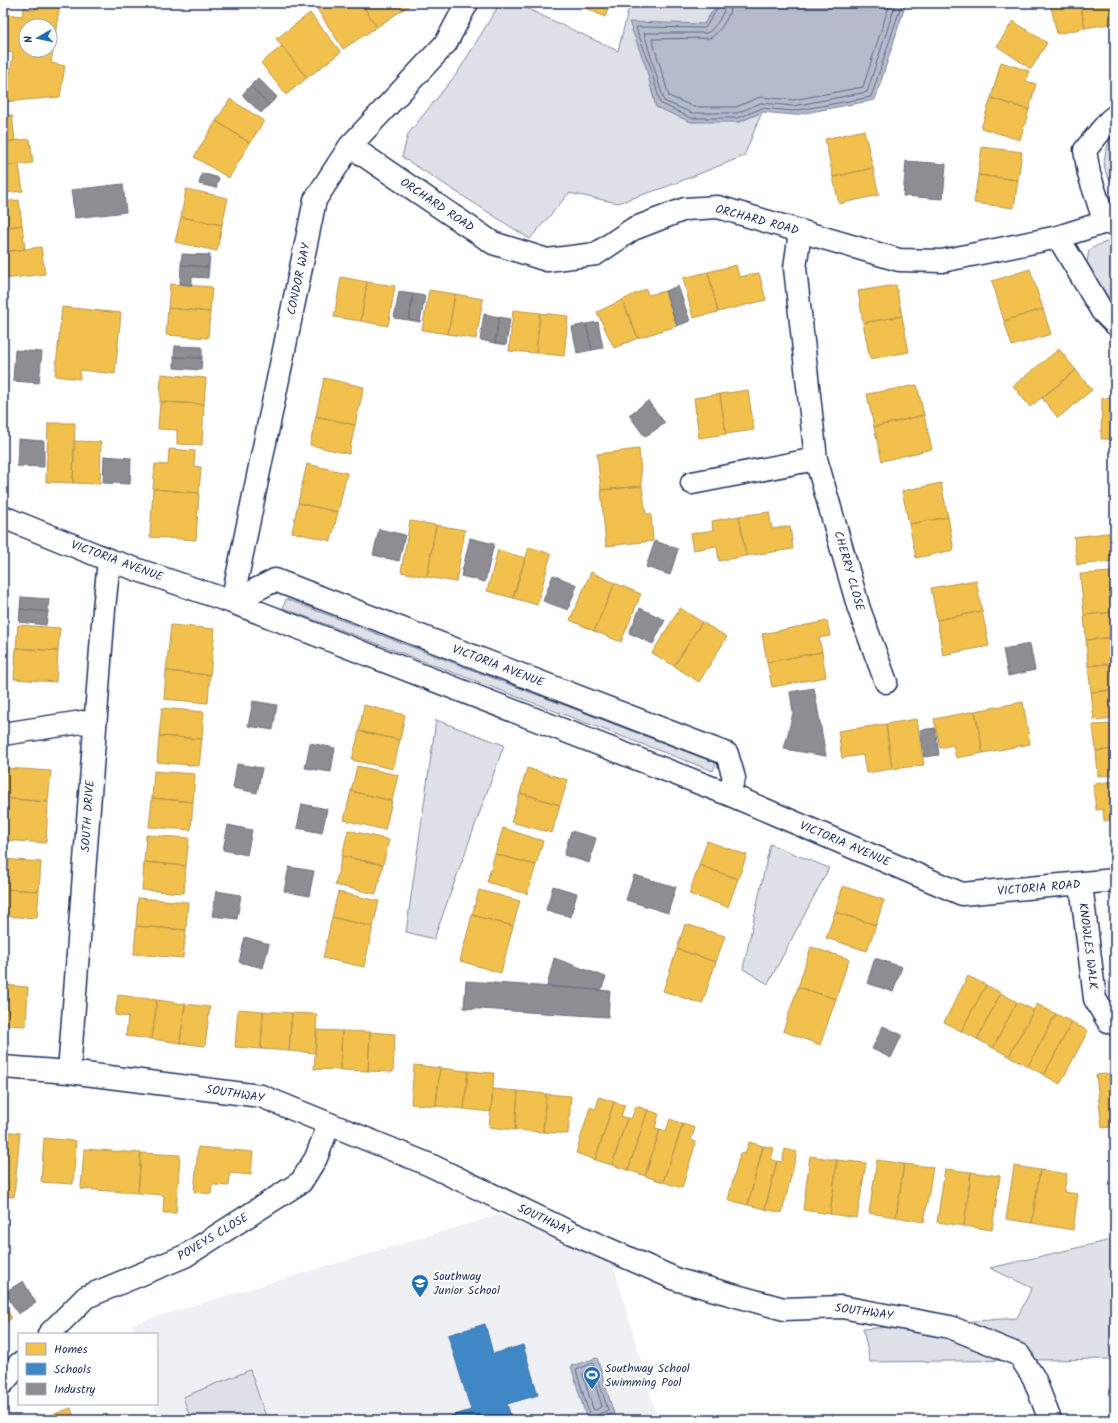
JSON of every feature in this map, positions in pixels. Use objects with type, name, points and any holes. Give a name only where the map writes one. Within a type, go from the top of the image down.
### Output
[{"type":"street","name":"CONDOR WAY","points":[[232,602],[315,200],[350,146],[446,43],[467,3]]},
{"type":"street","name":"ORCHARD ROAD","points":[[350,146],[493,243],[546,260],[596,254],[633,229],[685,209],[718,207],[899,260],[942,261],[1058,237],[1110,221],[1089,174],[1085,150],[1115,116]]},
{"type":"street","name":"CHERRY CLOSE","points":[[800,232],[795,268],[816,459],[859,609],[886,682]]},
{"type":"street","points":[[1058,237],[1102,311],[1115,324]]},
{"type":"street","points":[[692,483],[816,459]]},
{"type":"street","name":"VICTORIA AVENUE","points":[[3,517],[109,560],[232,602],[728,794],[962,894]]},
{"type":"street","name":"SOUTH DRIVE","points":[[69,1072],[109,560]]},
{"type":"street","name":"VICTORIA AVENUE","points":[[232,602],[275,580],[727,754],[734,778],[728,794]]},
{"type":"street","points":[[3,734],[82,722],[95,724]]},
{"type":"street","name":"VICTORIA ROAD","points":[[962,894],[1115,880]]},
{"type":"street","name":"KNOWLES WALK","points":[[1081,884],[1095,999],[1108,1021],[1115,1024]]},
{"type":"street","name":"SOUTHWAY","points":[[3,1067],[69,1072],[261,1096],[430,1165],[567,1231],[678,1280],[784,1309],[842,1307],[950,1327],[1019,1354],[1034,1378],[1050,1420]]},
{"type":"street","name":"POVEYS CLOSE","points":[[50,1333],[86,1296],[186,1256],[301,1182],[316,1158],[329,1124]]},
{"type":"street","points":[[3,1383],[18,1365]]},
{"type":"shaded area","points":[[500,3],[515,3],[618,51],[630,3],[718,3],[704,24],[646,67],[656,107],[739,122],[762,112],[744,156],[666,187],[618,203],[569,193],[530,239],[402,157],[408,134],[458,72]]},
{"type":"shaded area","points":[[1115,128],[1115,186],[1109,179],[1106,172],[1104,158]]},
{"type":"shaded area","points":[[1115,239],[1115,311],[1087,262],[1089,250]]},
{"type":"shaded area","points":[[286,599],[716,763],[713,771],[283,608]]},
{"type":"shaded area","points":[[436,720],[504,745],[434,939],[406,932]]},
{"type":"shaded area","points":[[770,844],[829,868],[768,984],[743,969]]},
{"type":"shaded area","name":"Southway Junior School","points":[[498,1215],[612,1259],[658,1420],[159,1420],[154,1405],[158,1405],[158,1333],[135,1333],[132,1324]]},
{"type":"shaded area","points":[[1115,1239],[1115,1359],[870,1362],[863,1329],[1017,1318],[1032,1288],[990,1268]]},
{"type":"shaded area","points":[[250,1370],[267,1420],[191,1420],[183,1397]]},
{"type":"water","points":[[718,3],[906,3],[875,100],[794,115],[762,112],[739,122],[691,122],[656,107],[646,67],[629,22],[704,24]]},
{"type":"water","name":"Southway School Swimming Pool","points":[[597,1358],[614,1414],[587,1420],[571,1366]]},
{"type":"building: Homes","points":[[36,3],[60,3],[58,18],[18,18],[18,58],[52,58],[51,63],[65,66],[60,97],[3,102],[3,73],[10,74],[13,53],[3,51],[8,14],[22,16],[24,8],[35,10]]},
{"type":"building: Homes","points":[[326,3],[361,3],[377,27],[343,49],[317,9]]},
{"type":"building: Homes","points":[[361,3],[413,3],[377,27]]},
{"type":"building: Homes","points":[[574,3],[611,3],[605,17]]},
{"type":"building: Homes","points":[[1050,3],[1080,3],[1085,28],[1057,34]]},
{"type":"building: Homes","points":[[1080,3],[1115,3],[1115,23],[1085,28]]},
{"type":"building: Homes","points":[[310,13],[341,52],[307,78],[276,39]]},
{"type":"building: Homes","points":[[1013,21],[1047,43],[1031,69],[997,46]]},
{"type":"building: Homes","points":[[282,46],[307,78],[286,95],[261,63]]},
{"type":"building: Homes","points":[[1001,62],[1029,71],[1026,81],[1036,84],[1029,110],[991,98]]},
{"type":"building: Homes","points":[[991,98],[1029,110],[1020,140],[981,128]]},
{"type":"building: Homes","points":[[230,99],[264,121],[250,143],[216,121]]},
{"type":"building: Homes","points":[[12,115],[15,141],[3,142],[3,116]]},
{"type":"building: Homes","points":[[216,121],[250,143],[229,178],[194,157]]},
{"type":"building: Homes","points":[[864,130],[873,168],[833,177],[825,139]]},
{"type":"building: Homes","points":[[30,139],[33,163],[3,166],[3,142]]},
{"type":"building: Homes","points":[[982,147],[1022,152],[1018,180],[978,175]]},
{"type":"building: Homes","points":[[19,164],[23,191],[3,193],[3,166]]},
{"type":"building: Homes","points":[[873,168],[879,195],[839,204],[833,177]]},
{"type":"building: Homes","points":[[978,175],[1018,180],[1014,208],[974,203]]},
{"type":"building: Homes","points":[[186,189],[228,198],[222,225],[181,217]]},
{"type":"building: Homes","points":[[19,200],[22,225],[3,228],[3,202]]},
{"type":"building: Homes","points":[[181,217],[222,225],[217,251],[175,242]]},
{"type":"building: Homes","points":[[22,225],[25,249],[3,252],[3,228]]},
{"type":"building: Homes","points":[[41,247],[45,274],[3,279],[3,252]]},
{"type":"building: Homes","points":[[736,265],[739,277],[759,273],[766,300],[718,312],[708,272]]},
{"type":"building: Homes","points":[[1030,269],[1043,309],[1004,321],[992,281]]},
{"type":"building: Homes","points":[[708,272],[718,312],[693,318],[683,278]]},
{"type":"building: Homes","points":[[341,277],[367,282],[361,321],[334,317]]},
{"type":"building: Homes","points":[[367,282],[395,286],[388,326],[361,321]]},
{"type":"building: Homes","points":[[170,284],[212,287],[210,312],[168,308]]},
{"type":"building: Homes","points":[[896,285],[902,316],[863,323],[858,291]]},
{"type":"building: Homes","points":[[646,289],[648,295],[665,291],[677,326],[638,338],[622,300]]},
{"type":"building: Homes","points":[[429,290],[455,294],[448,334],[422,330]]},
{"type":"building: Homes","points":[[455,294],[483,299],[476,339],[448,334]]},
{"type":"building: Homes","points":[[622,300],[638,338],[614,348],[597,312]]},
{"type":"building: Homes","points":[[62,307],[121,313],[115,374],[80,370],[80,379],[55,376]]},
{"type":"building: Homes","points":[[168,308],[210,312],[208,338],[166,335]]},
{"type":"building: Homes","points":[[1043,309],[1051,334],[1012,346],[1004,321]]},
{"type":"building: Homes","points":[[513,310],[540,313],[536,353],[509,351]]},
{"type":"building: Homes","points":[[540,313],[568,316],[564,356],[536,353]]},
{"type":"building: Homes","points":[[902,316],[909,352],[870,359],[863,323]]},
{"type":"building: Homes","points":[[1059,349],[1076,370],[1030,407],[1013,386]]},
{"type":"building: Homes","points":[[1076,370],[1092,390],[1058,418],[1042,398]]},
{"type":"building: Homes","points":[[161,374],[206,378],[204,404],[160,402]]},
{"type":"building: Homes","points":[[324,378],[364,387],[355,425],[316,416]]},
{"type":"building: Homes","points":[[917,385],[924,415],[874,427],[867,394]]},
{"type":"building: Homes","points":[[748,390],[754,430],[726,434],[720,394]]},
{"type":"building: Homes","points":[[720,394],[726,434],[699,438],[694,398]]},
{"type":"building: Homes","points":[[1102,398],[1115,399],[1115,439],[1101,439]]},
{"type":"building: Homes","points":[[160,402],[204,404],[202,445],[177,444],[177,430],[158,429]]},
{"type":"building: Homes","points":[[924,415],[932,449],[882,461],[874,427]]},
{"type":"building: Homes","points":[[316,416],[355,425],[349,454],[310,445]]},
{"type":"building: Homes","points":[[48,423],[75,423],[73,483],[46,482]]},
{"type":"building: Homes","points":[[74,441],[101,442],[100,484],[73,483]]},
{"type":"building: Homes","points":[[169,449],[195,451],[194,466],[201,467],[199,493],[153,489],[155,464],[168,465]]},
{"type":"building: Homes","points":[[639,449],[642,486],[601,490],[597,454]]},
{"type":"building: Homes","points":[[307,464],[347,473],[338,512],[298,503]]},
{"type":"building: Homes","points":[[941,483],[948,517],[909,524],[902,491]]},
{"type":"building: Homes","points":[[642,486],[646,514],[651,514],[653,541],[606,546],[601,490]]},
{"type":"building: Homes","points":[[153,489],[199,493],[196,540],[150,537]]},
{"type":"building: Homes","points":[[298,503],[338,512],[331,541],[292,532]]},
{"type":"building: Homes","points":[[769,512],[772,529],[790,526],[793,549],[746,556],[739,516]]},
{"type":"building: Homes","points":[[739,516],[746,556],[719,561],[717,546],[693,550],[690,534],[713,530],[712,521]]},
{"type":"building: Homes","points":[[948,517],[954,550],[916,558],[909,524]]},
{"type":"building: Homes","points":[[410,521],[436,525],[427,577],[401,572]]},
{"type":"building: Homes","points":[[436,525],[465,530],[456,582],[427,577]]},
{"type":"building: Homes","points":[[1115,532],[1115,561],[1077,565],[1074,537]]},
{"type":"building: Homes","points":[[529,547],[551,554],[537,605],[513,598]]},
{"type":"building: Homes","points":[[498,550],[525,558],[513,598],[487,591]]},
{"type":"building: Homes","points":[[591,572],[615,583],[594,631],[570,620]]},
{"type":"building: Homes","points":[[1113,572],[1115,612],[1084,615],[1080,574]]},
{"type":"building: Homes","points":[[976,580],[982,611],[937,620],[931,588]]},
{"type":"building: Homes","points":[[615,583],[641,594],[621,642],[594,631]]},
{"type":"building: Homes","points":[[680,608],[702,622],[674,666],[652,653]]},
{"type":"building: Homes","points":[[982,611],[989,646],[943,655],[937,620]]},
{"type":"building: Homes","points":[[1115,612],[1115,637],[1086,640],[1084,615]]},
{"type":"building: Homes","points":[[827,621],[830,636],[819,638],[822,652],[767,662],[762,634]]},
{"type":"building: Homes","points":[[702,622],[727,637],[699,682],[674,666]]},
{"type":"building: Homes","points":[[18,625],[60,628],[58,651],[16,648]]},
{"type":"building: Homes","points":[[171,625],[215,629],[210,675],[166,671]]},
{"type":"building: Homes","points":[[1115,637],[1115,663],[1088,666],[1086,640]]},
{"type":"building: Homes","points":[[16,648],[58,651],[56,682],[14,679]]},
{"type":"building: Homes","points":[[822,652],[826,677],[772,687],[767,662]]},
{"type":"building: Homes","points":[[1115,663],[1115,690],[1091,692],[1088,666]]},
{"type":"building: Homes","points":[[166,671],[210,675],[208,703],[164,699]]},
{"type":"building: Homes","points":[[1115,690],[1115,718],[1094,720],[1091,692]]},
{"type":"building: Homes","points":[[1023,702],[1030,744],[983,753],[975,711]]},
{"type":"building: Homes","points":[[364,705],[405,715],[400,740],[359,731]]},
{"type":"building: Homes","points":[[162,708],[204,712],[202,739],[159,736]]},
{"type":"building: Homes","points":[[975,711],[983,753],[956,758],[953,745],[940,748],[934,719]]},
{"type":"building: Homes","points":[[917,719],[924,765],[892,769],[886,724]]},
{"type":"building: Homes","points":[[886,724],[892,769],[866,773],[863,755],[842,758],[838,731]]},
{"type":"building: Homes","points":[[1115,724],[1115,749],[1096,751],[1093,725]]},
{"type":"building: Homes","points":[[359,731],[400,740],[393,769],[352,760]]},
{"type":"building: Homes","points":[[159,736],[202,739],[199,766],[157,762]]},
{"type":"building: Homes","points":[[1115,749],[1115,775],[1098,776],[1096,751]]},
{"type":"building: Homes","points":[[357,766],[398,775],[392,801],[351,791]]},
{"type":"building: Homes","points":[[6,768],[51,771],[48,802],[3,798]]},
{"type":"building: Homes","points":[[527,768],[568,780],[560,805],[520,793]]},
{"type":"building: Homes","points":[[154,771],[195,774],[193,802],[152,798]]},
{"type":"building: Homes","points":[[1115,781],[1115,819],[1104,821],[1103,809],[1096,810],[1093,784]]},
{"type":"building: Homes","points":[[351,791],[392,801],[385,830],[344,820]]},
{"type":"building: Homes","points":[[520,793],[560,805],[552,833],[511,822]]},
{"type":"building: Homes","points":[[3,798],[48,802],[46,843],[3,840]]},
{"type":"building: Homes","points":[[152,798],[193,802],[191,830],[149,827]]},
{"type":"building: Homes","points":[[503,828],[543,841],[536,865],[495,854]]},
{"type":"building: Homes","points":[[348,830],[389,840],[383,865],[342,856]]},
{"type":"building: Homes","points":[[146,835],[189,838],[186,866],[144,862]]},
{"type":"building: Homes","points":[[707,841],[747,855],[738,879],[699,865]]},
{"type":"building: Homes","points":[[495,854],[536,865],[527,894],[487,882]]},
{"type":"building: Homes","points":[[342,856],[383,865],[376,894],[335,885]]},
{"type":"building: Homes","points":[[3,859],[41,862],[39,891],[3,889]]},
{"type":"building: Homes","points":[[144,862],[186,866],[184,893],[142,890]]},
{"type":"building: Homes","points":[[699,865],[738,879],[728,907],[689,894]]},
{"type":"building: Homes","points":[[843,886],[884,900],[876,925],[835,912]]},
{"type":"building: Homes","points":[[3,889],[39,891],[37,918],[3,916]]},
{"type":"building: Homes","points":[[479,890],[520,901],[513,926],[472,915]]},
{"type":"building: Homes","points":[[338,892],[379,901],[373,927],[332,917]]},
{"type":"building: Homes","points":[[138,898],[188,902],[186,930],[136,926]]},
{"type":"building: Homes","points":[[835,912],[876,925],[867,951],[826,938]]},
{"type":"building: Homes","points":[[472,915],[513,926],[501,973],[460,961]]},
{"type":"building: Homes","points":[[332,917],[373,927],[364,967],[323,958]]},
{"type":"building: Homes","points":[[685,924],[725,936],[716,962],[677,949]]},
{"type":"building: Homes","points":[[136,926],[186,930],[183,958],[134,954]]},
{"type":"building: Homes","points":[[811,947],[849,959],[836,999],[798,987]]},
{"type":"building: Homes","points":[[677,949],[716,962],[702,1004],[663,991]]},
{"type":"building: Homes","points":[[968,976],[986,985],[961,1031],[944,1022]]},
{"type":"building: Homes","points":[[3,985],[28,987],[26,1026],[3,1025]]},
{"type":"building: Homes","points":[[986,985],[1001,993],[977,1039],[961,1031]]},
{"type":"building: Homes","points":[[798,987],[836,999],[820,1045],[783,1031]]},
{"type":"building: Homes","points":[[1001,993],[1017,1002],[993,1048],[977,1039]]},
{"type":"building: Homes","points":[[118,995],[157,1000],[152,1039],[126,1036],[128,1017],[115,1015]]},
{"type":"building: Homes","points":[[157,1000],[185,1004],[180,1043],[152,1039]]},
{"type":"building: Homes","points":[[1017,1002],[1034,1010],[1009,1056],[993,1048]]},
{"type":"building: Homes","points":[[185,1004],[210,1007],[205,1046],[180,1043]]},
{"type":"building: Homes","points":[[1037,1004],[1056,1014],[1028,1066],[1009,1056]]},
{"type":"building: Homes","points":[[238,1009],[263,1011],[261,1049],[235,1047]]},
{"type":"building: Homes","points":[[263,1011],[292,1013],[289,1051],[261,1049]]},
{"type":"building: Homes","points":[[292,1013],[317,1014],[315,1053],[289,1051]]},
{"type":"building: Homes","points":[[1056,1014],[1072,1022],[1044,1075],[1028,1066]]},
{"type":"building: Homes","points":[[1072,1022],[1088,1031],[1060,1084],[1044,1075]]},
{"type":"building: Homes","points":[[317,1030],[342,1031],[340,1070],[314,1069]]},
{"type":"building: Homes","points":[[342,1031],[370,1032],[368,1071],[340,1070]]},
{"type":"building: Homes","points":[[370,1032],[395,1034],[393,1072],[368,1071]]},
{"type":"building: Homes","points":[[414,1065],[440,1068],[436,1106],[411,1104]]},
{"type":"building: Homes","points":[[440,1068],[468,1071],[464,1109],[436,1106]]},
{"type":"building: Homes","points":[[468,1071],[494,1073],[491,1112],[464,1109]]},
{"type":"building: Homes","points":[[1115,1073],[1115,1126],[1102,1128],[1096,1075]]},
{"type":"building: Homes","points":[[493,1089],[518,1091],[515,1130],[489,1127]]},
{"type":"building: Homes","points":[[518,1091],[546,1094],[543,1132],[515,1130]]},
{"type":"building: Homes","points":[[546,1094],[571,1096],[568,1134],[543,1132]]},
{"type":"building: Homes","points":[[599,1097],[614,1102],[595,1160],[576,1153],[590,1107],[596,1109]]},
{"type":"building: Homes","points":[[614,1102],[625,1105],[621,1116],[627,1118],[612,1165],[595,1160]]},
{"type":"building: Homes","points":[[636,1106],[648,1110],[628,1170],[612,1165],[627,1118],[631,1119]]},
{"type":"building: Homes","points":[[648,1110],[659,1114],[655,1128],[660,1129],[645,1176],[628,1170]]},
{"type":"building: Homes","points":[[670,1119],[683,1124],[663,1182],[645,1176],[660,1129],[666,1131]]},
{"type":"building: Homes","points":[[683,1124],[695,1128],[691,1140],[696,1142],[682,1188],[663,1182]]},
{"type":"building: Homes","points":[[3,1131],[20,1133],[14,1197],[3,1196]]},
{"type":"building: Homes","points":[[44,1138],[76,1141],[73,1184],[41,1182]]},
{"type":"building: Homes","points":[[749,1142],[763,1146],[748,1205],[728,1200],[740,1153],[745,1154]]},
{"type":"building: Homes","points":[[763,1146],[774,1148],[771,1160],[777,1161],[765,1209],[748,1205]]},
{"type":"building: Homes","points":[[198,1147],[253,1152],[251,1175],[230,1173],[229,1186],[212,1185],[211,1194],[194,1192]]},
{"type":"building: Homes","points":[[84,1149],[141,1153],[138,1193],[81,1189]]},
{"type":"building: Homes","points":[[785,1149],[797,1152],[782,1213],[765,1209],[777,1161],[782,1162]]},
{"type":"building: Homes","points":[[141,1153],[180,1155],[176,1213],[163,1213],[164,1195],[138,1193]]},
{"type":"building: Homes","points":[[810,1156],[837,1160],[830,1214],[803,1210]]},
{"type":"building: Homes","points":[[837,1160],[866,1163],[857,1218],[830,1214]]},
{"type":"building: Homes","points":[[877,1160],[904,1164],[896,1217],[869,1213]]},
{"type":"building: Homes","points":[[904,1164],[933,1167],[924,1222],[896,1217]]},
{"type":"building: Homes","points":[[1014,1166],[1040,1170],[1032,1223],[1006,1219]]},
{"type":"building: Homes","points":[[945,1169],[971,1172],[964,1226],[937,1222]]},
{"type":"building: Homes","points":[[1040,1170],[1067,1174],[1064,1192],[1078,1194],[1073,1230],[1032,1223]]},
{"type":"building: Homes","points":[[971,1172],[1000,1176],[992,1230],[964,1226]]},
{"type":"building: Homes","points":[[3,1304],[12,1318],[3,1324]]},
{"type":"building: Homes","points":[[71,1408],[75,1420],[37,1420]]},
{"type":"building: Homes","points":[[1115,1412],[1115,1420],[1103,1420],[1102,1416]]},
{"type":"building: Schools","points":[[485,1324],[493,1354],[523,1345],[538,1395],[507,1404],[512,1420],[438,1420],[471,1410],[448,1335]]},
{"type":"building: Industry","points":[[258,78],[277,97],[269,105],[250,86]]},
{"type":"building: Industry","points":[[250,86],[269,105],[261,113],[242,95]]},
{"type":"building: Industry","points":[[906,161],[946,164],[943,199],[903,196]]},
{"type":"building: Industry","points":[[202,173],[219,178],[216,188],[199,184]]},
{"type":"building: Industry","points":[[123,184],[126,212],[75,218],[71,190]]},
{"type":"building: Industry","points":[[182,254],[210,255],[209,267],[181,265]]},
{"type":"building: Industry","points":[[181,265],[209,267],[208,278],[192,277],[192,285],[180,284]]},
{"type":"building: Industry","points":[[678,286],[690,321],[677,326],[665,291]]},
{"type":"building: Industry","points":[[399,292],[413,294],[409,320],[394,318]]},
{"type":"building: Industry","points":[[413,294],[425,296],[420,322],[409,320]]},
{"type":"building: Industry","points":[[484,314],[499,317],[495,343],[480,340]]},
{"type":"building: Industry","points":[[499,317],[510,319],[506,345],[495,343]]},
{"type":"building: Industry","points":[[598,322],[603,348],[592,350],[586,324]]},
{"type":"building: Industry","points":[[586,324],[592,350],[577,353],[572,327]]},
{"type":"building: Industry","points":[[175,346],[202,347],[202,358],[174,357]]},
{"type":"building: Industry","points":[[15,350],[42,352],[39,383],[13,381]]},
{"type":"building: Industry","points":[[174,357],[202,358],[201,370],[174,368]]},
{"type":"building: Industry","points":[[648,401],[665,423],[645,437],[629,415]]},
{"type":"building: Industry","points":[[18,439],[44,441],[44,467],[17,466]]},
{"type":"building: Industry","points":[[104,456],[131,458],[130,484],[103,483]]},
{"type":"building: Industry","points":[[379,529],[405,535],[399,561],[373,555]]},
{"type":"building: Industry","points":[[470,538],[494,544],[485,582],[461,576]]},
{"type":"building: Industry","points":[[655,541],[678,549],[670,575],[646,567]]},
{"type":"building: Industry","points":[[553,575],[577,585],[568,610],[543,601]]},
{"type":"building: Industry","points":[[21,597],[49,599],[48,612],[20,609]]},
{"type":"building: Industry","points":[[640,608],[665,620],[653,644],[629,633]]},
{"type":"building: Industry","points":[[20,609],[48,612],[46,625],[19,622]]},
{"type":"building: Industry","points":[[1030,644],[1035,670],[1008,676],[1003,649]]},
{"type":"building: Industry","points":[[814,688],[826,756],[784,749],[793,713],[790,692]]},
{"type":"building: Industry","points":[[253,701],[277,705],[273,730],[248,726]]},
{"type":"building: Industry","points":[[935,728],[939,755],[924,757],[920,730]]},
{"type":"building: Industry","points":[[310,743],[335,748],[331,772],[305,768]]},
{"type":"building: Industry","points":[[237,764],[262,768],[257,793],[233,788]]},
{"type":"building: Industry","points":[[302,804],[327,809],[322,833],[297,828]]},
{"type":"building: Industry","points":[[228,825],[252,830],[247,855],[223,850]]},
{"type":"building: Industry","points":[[571,831],[596,838],[589,863],[564,855]]},
{"type":"building: Industry","points":[[289,867],[314,871],[309,896],[284,891]]},
{"type":"building: Industry","points":[[634,875],[676,887],[668,913],[626,900]]},
{"type":"building: Industry","points":[[553,886],[577,893],[571,917],[546,910]]},
{"type":"building: Industry","points":[[216,891],[241,895],[237,919],[212,916]]},
{"type":"building: Industry","points":[[245,937],[269,944],[263,968],[239,962]]},
{"type":"building: Industry","points":[[554,958],[606,977],[601,990],[547,986]]},
{"type":"building: Industry","points":[[875,958],[902,967],[893,992],[867,983]]},
{"type":"building: Industry","points":[[466,981],[610,991],[608,1017],[464,1008]]},
{"type":"building: Industry","points":[[883,1026],[902,1035],[891,1058],[872,1049]]},
{"type":"building: Industry","points":[[23,1281],[36,1303],[18,1314],[5,1292]]},
{"type":"place","name":"Southway Junior School","points":[[420,1298]]},
{"type":"place","name":"Southway School Swimming Pool","points":[[592,1390]]}]
